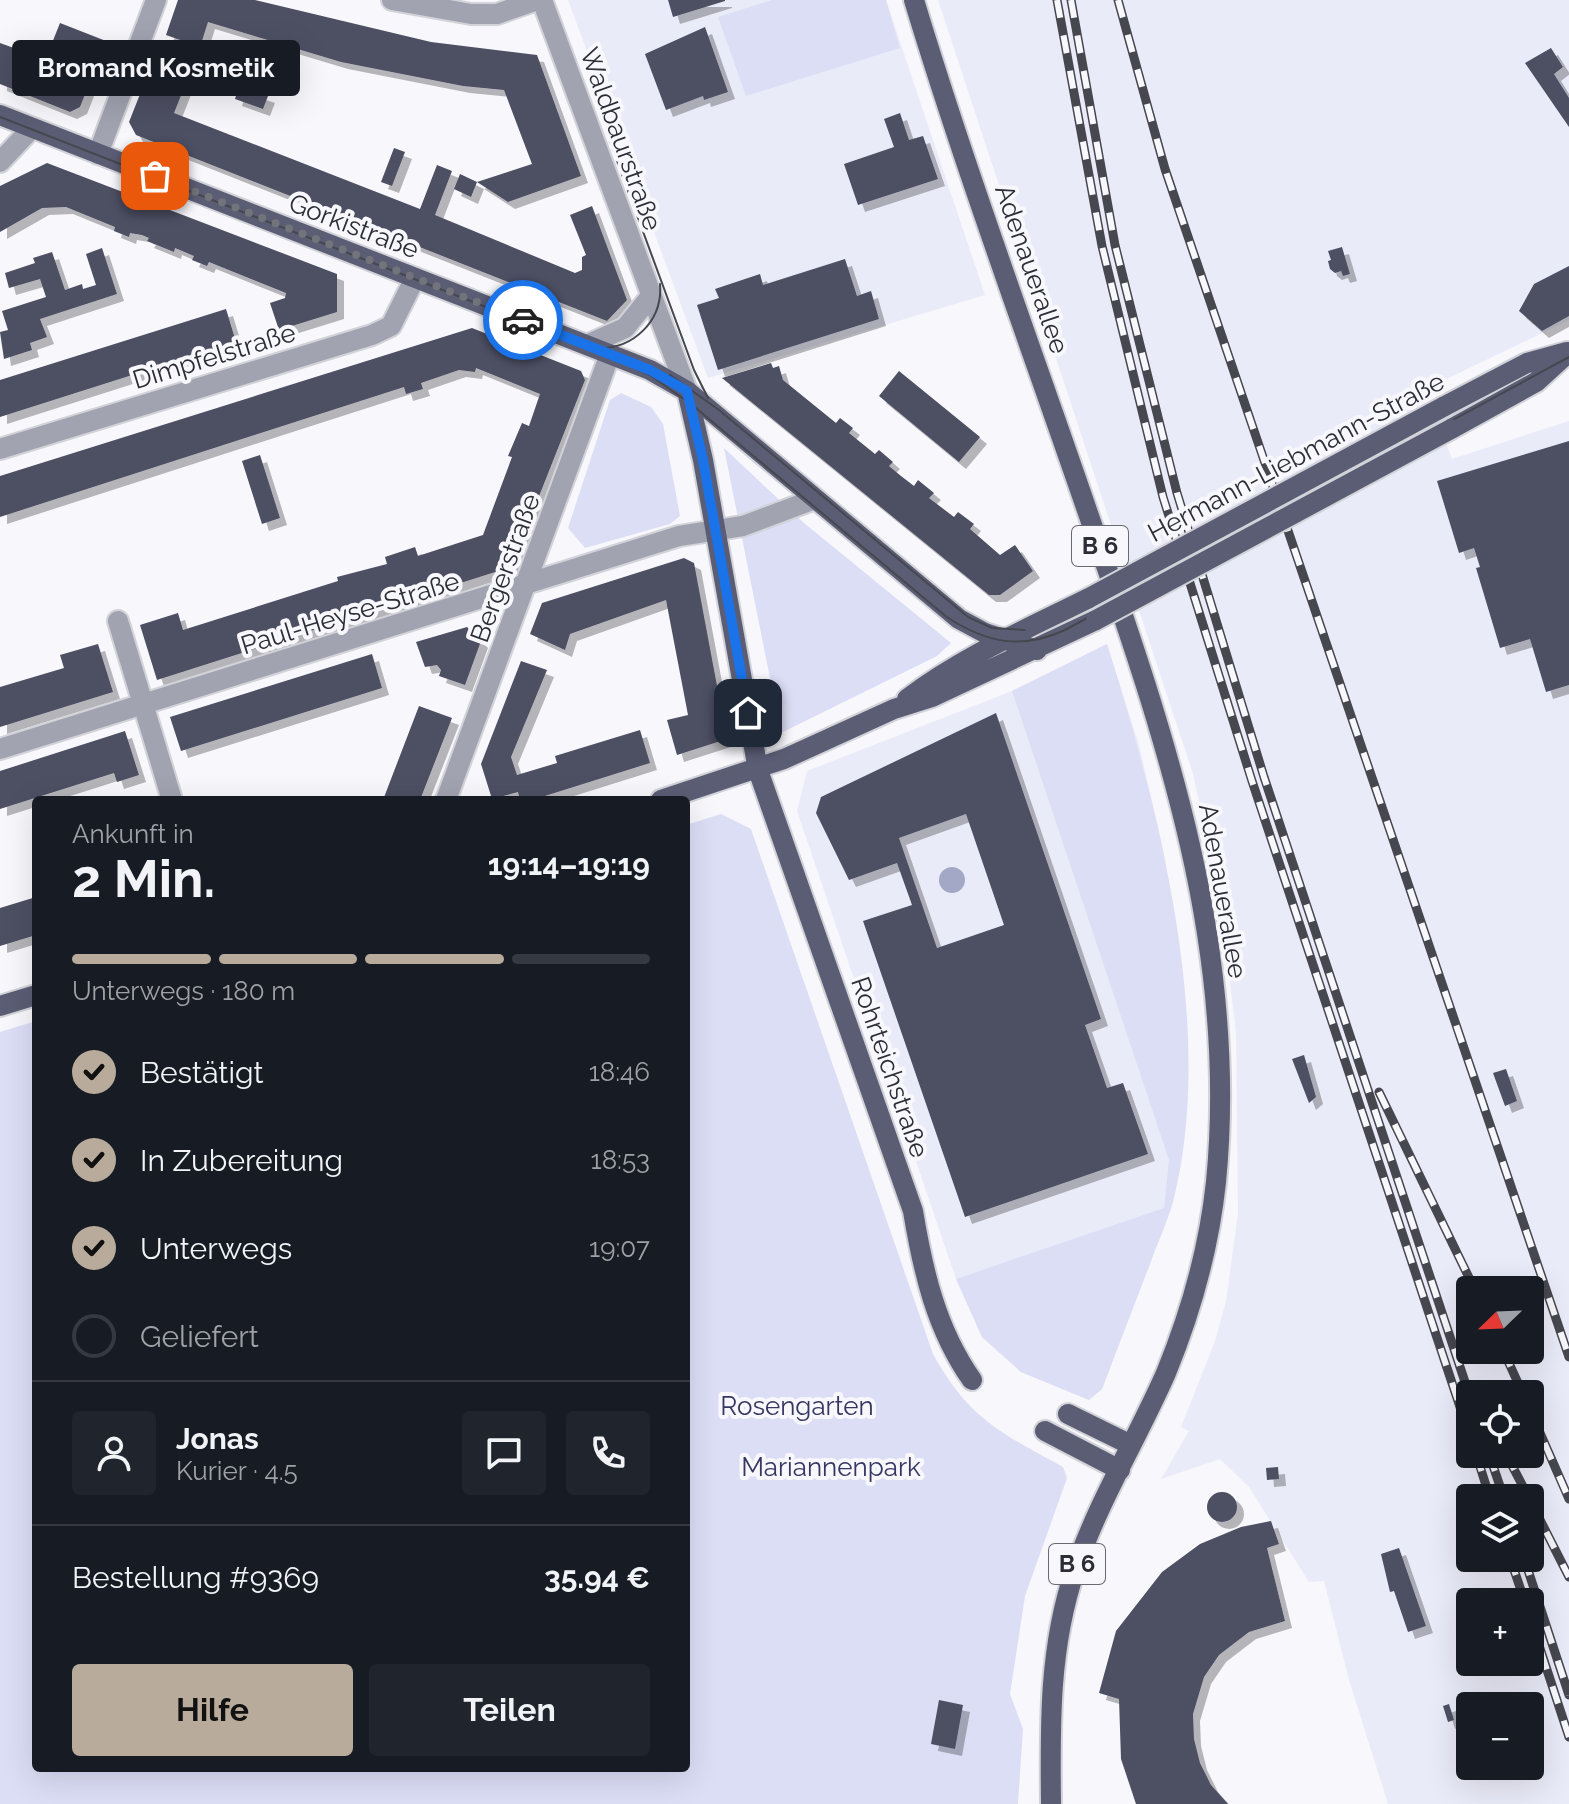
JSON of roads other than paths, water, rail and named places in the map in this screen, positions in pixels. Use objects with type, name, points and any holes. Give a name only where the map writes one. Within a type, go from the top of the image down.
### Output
[{"type":"main road","name":"Adenauerallee","points":[[914,0],[1161,726],[1196,862],[1213,963],[1219,1107],[1216,1182],[1205,1253],[1182,1332],[1076,1567],[1058,1631],[1052,1663],[1051,1804]]},
{"type":"main road","name":"Gorkistraße","points":[[0,115],[650,370],[687,391],[973,627]]},
{"type":"main road","name":"Hermann-Liebmann-Straße","points":[[989,660],[1008,639],[1443,407],[1527,363],[1569,352]]},
{"type":"main road","name":"Hermann-Liebmann-Straße","points":[[989,660],[1037,650],[1096,620],[1536,382],[1569,352]]},
{"type":"main road","name":"Rohrteichstraße","points":[[687,391],[716,529],[758,770],[913,1211],[923,1269],[940,1323],[972,1380]]},
{"type":"main road","points":[[973,627],[1037,650]]},
{"type":"main road","points":[[674,796],[758,770],[894,709],[989,660],[973,627]]},
{"type":"main road","points":[[0,1006],[32,996]]},
{"type":"main road","points":[[1068,1414],[1131,1445]]},
{"type":"main road","points":[[1045,1431],[1120,1470]]},
{"type":"street","points":[[98,154],[156,0]]},
{"type":"street","points":[[392,0],[471,14],[497,14],[540,0]]},
{"type":"street","name":"Waldbaurstraße","points":[[540,0],[687,391]]},
{"type":"street","points":[[0,162],[32,128]]},
{"type":"street","name":"Dimpfelstraße","points":[[0,449],[372,335],[391,326],[415,278]]},
{"type":"street","points":[[587,345],[625,328],[651,296]]},
{"type":"street","name":"Bergerstraße","points":[[448,796],[610,354]]},
{"type":"street","name":"Paul-Heyse-Straße","points":[[0,749],[679,536],[743,526],[815,499]]},
{"type":"street","points":[[118,621],[171,796]]},
{"type":"tram line","points":[[0,117],[578,343],[650,375],[691,404],[948,618],[977,633],[1005,641],[1034,640],[1065,630],[1569,357]]},
{"type":"tram line","points":[[606,131],[694,370],[708,398]]},
{"type":"tram line","points":[[596,348],[622,344],[643,331],[656,310],[660,284]]},
{"type":"tram line","points":[[670,375],[719,410],[968,617],[992,628],[1025,630]]},
{"type":"railway","points":[[1057,0],[1102,246],[1163,497],[1252,781],[1456,1395]]},
{"type":"railway","points":[[1071,0],[1115,245],[1177,493],[1264,777],[1464,1380]]},
{"type":"railway","points":[[1118,0],[1165,169],[1569,1357]]},
{"type":"railway","points":[[1379,1092],[1468,1276]]},
{"type":"railway","points":[[1509,1364],[1517,1380]]},
{"type":"railway","points":[[1544,1442],[1569,1499]]},
{"type":"railway","points":[[1480,1468],[1486,1484]]},
{"type":"railway","points":[[1494,1468],[1499,1484]]},
{"type":"railway","points":[[1513,1468],[1522,1484]]},
{"type":"railway","points":[[1544,1528],[1569,1577]]},
{"type":"railway","points":[[1515,1572],[1520,1588]]},
{"type":"railway","points":[[1529,1572],[1569,1695]]},
{"type":"railway","points":[[1544,1661],[1569,1737]]},
{"type":"place","name":"Bromand Kosmetik","points":[[155,176]]},
{"type":"park label","name":"Rosengarten","points":[[797,1406]]},
{"type":"park label","name":"Mariannenpark","points":[[831,1467]]}]
